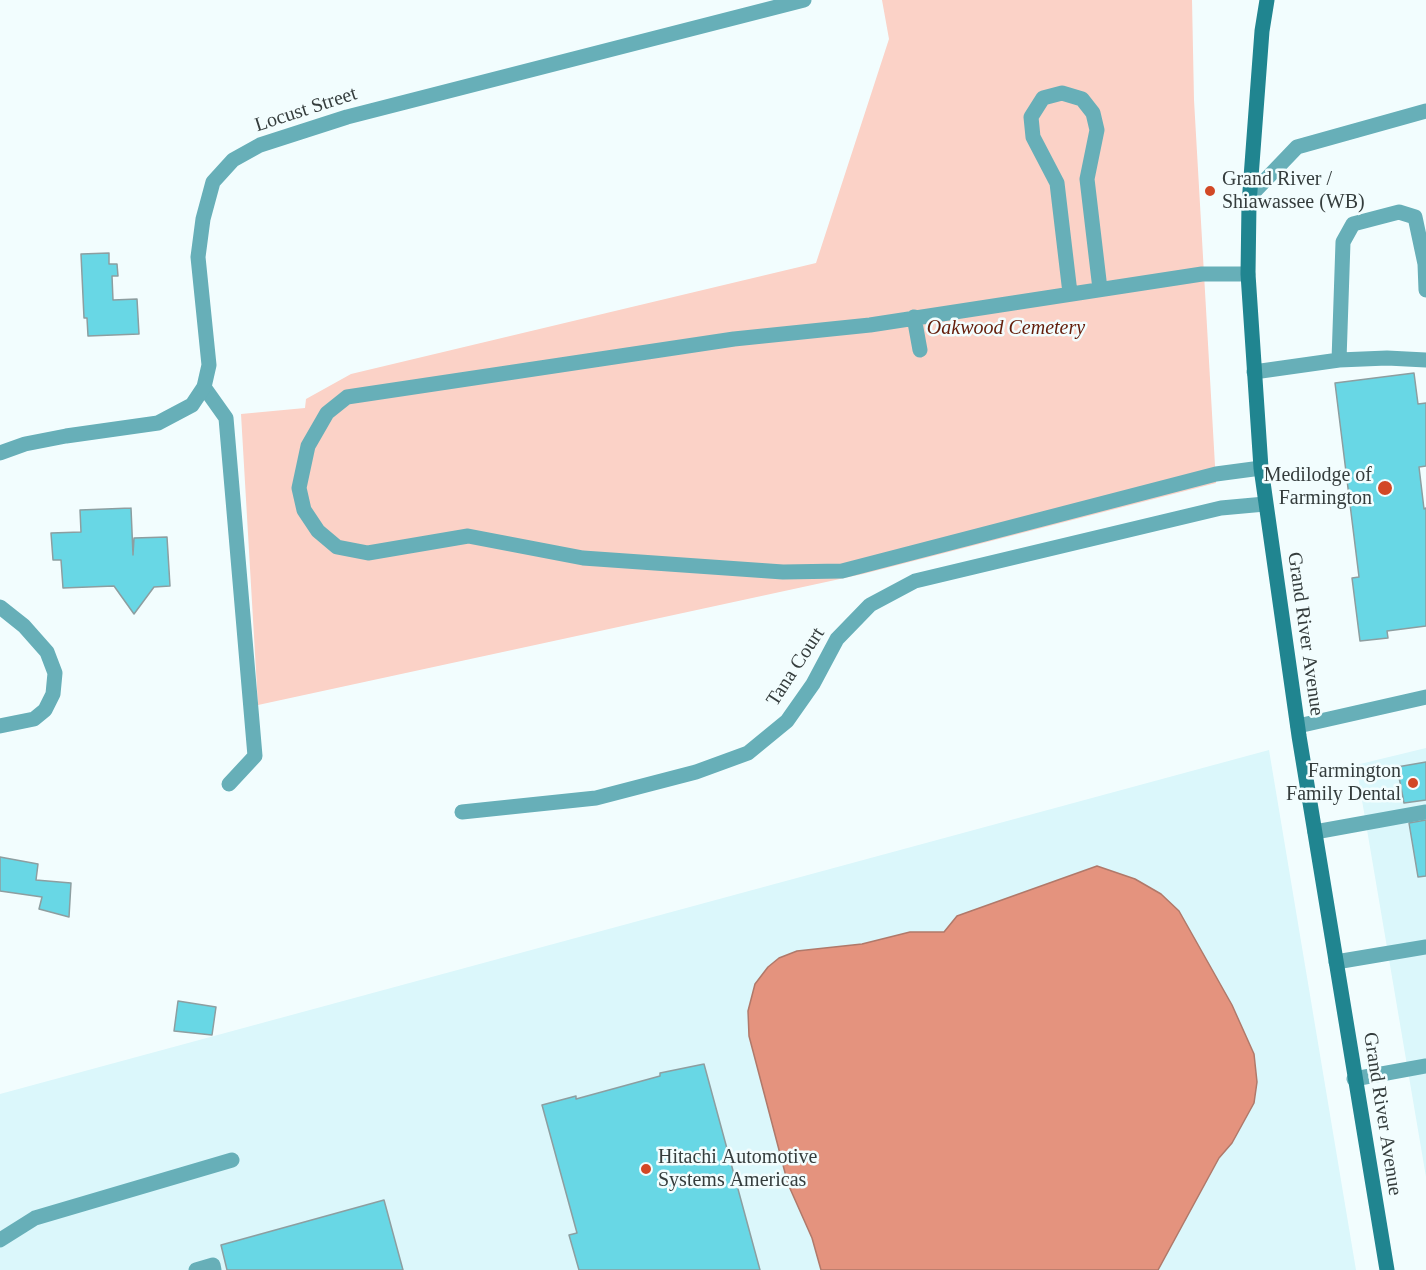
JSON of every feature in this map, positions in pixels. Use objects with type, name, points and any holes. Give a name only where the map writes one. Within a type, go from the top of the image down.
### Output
[{"type":"main road","name":"Grand River Avenue","points":[[1268,0],[1262,31],[1248,274],[1261,468],[1298,726],[1387,1270]]},
{"type":"street","name":"Locust Street","points":[[204,387],[209,364],[198,257],[203,219],[213,182],[233,160],[260,145],[347,117],[804,0]]},
{"type":"street","points":[[1070,293],[1057,183],[1033,137],[1031,117],[1043,98],[1062,93],[1082,99],[1093,113],[1097,130],[1087,179],[1100,289]]},
{"type":"street","points":[[1251,195],[1297,147],[1426,111]]},
{"type":"street","points":[[1339,360],[1343,242],[1353,224],[1399,212],[1415,218],[1425,264],[1426,290]]},
{"type":"street","points":[[1248,274],[1202,274],[870,325],[734,339],[347,397],[327,413],[308,446],[299,488],[304,510],[318,531],[337,547],[368,553],[468,536],[584,558],[783,572],[842,571],[1216,474],[1261,468]]},
{"type":"street","points":[[914,317],[920,350]]},
{"type":"street","points":[[1254,372],[1339,360],[1387,358],[1426,360]]},
{"type":"street","points":[[0,453],[25,444],[66,436],[158,423],[192,405],[204,387],[225,418],[255,756],[229,784]]},
{"type":"street","name":"Tana Court","points":[[462,813],[597,798],[696,772],[748,753],[787,721],[813,684],[837,639],[870,605],[915,581],[1216,509],[1265,504]]},
{"type":"street","points":[[0,607],[24,626],[47,652],[55,673],[53,694],[45,710],[34,719],[0,726]]},
{"type":"street","points":[[1298,726],[1426,697]]},
{"type":"street","points":[[1315,832],[1426,812]]},
{"type":"street","points":[[1336,962],[1426,947]]},
{"type":"street","points":[[1354,1079],[1426,1066]]},
{"type":"street","points":[[0,1240],[35,1218],[232,1160]]},
{"type":"street","points":[[195,1270],[213,1265],[214,1270]]},
{"type":"shaded area","points":[[1426,748],[1426,1177],[1356,765]]},
{"type":"shaded area","points":[[1269,750],[1356,1270],[0,1270],[0,1094]]},
{"type":"shaded area","points":[[1097,866],[1135,879],[1161,894],[1179,911],[1232,1005],[1254,1054],[1257,1082],[1254,1103],[1232,1143],[1219,1158],[1158,1270],[821,1270],[812,1238],[788,1184],[749,1036],[748,1011],[755,984],[768,967],[779,958],[797,951],[862,944],[910,932],[944,932],[957,916]]},
{"type":"green space","name":"Oakwood Cemetery","points":[[882,0],[1192,0],[1194,100],[1216,483],[863,574],[258,705],[241,414],[305,408],[306,399],[351,374],[816,263],[889,39]]},
{"type":"building","points":[[109,253],[109,264],[117,264],[118,276],[112,276],[113,300],[137,299],[139,334],[88,336],[87,318],[84,318],[81,254]]},
{"type":"building","name":"Medilodge of Farmington","points":[[1414,373],[1418,404],[1426,403],[1426,466],[1419,467],[1424,509],[1426,508],[1426,626],[1387,631],[1388,638],[1360,641],[1352,578],[1359,577],[1335,383]]},
{"type":"building","points":[[131,508],[133,555],[134,538],[167,537],[170,586],[154,587],[134,614],[114,586],[63,588],[61,560],[53,560],[51,533],[81,532],[80,510]]},
{"type":"building","name":"Farmington Family Dental","points":[[1426,762],[1426,800],[1404,803],[1397,767]]},
{"type":"building","points":[[1426,820],[1426,876],[1418,877],[1409,823]]},
{"type":"building","points":[[0,857],[38,864],[36,880],[71,883],[69,917],[39,909],[42,897],[0,891]]},
{"type":"building","points":[[178,1001],[216,1007],[212,1035],[174,1031]]},
{"type":"building","name":"Hitachi Automotive Systems Americas","points":[[704,1064],[760,1270],[579,1270],[569,1235],[577,1233],[542,1105],[576,1096],[576,1099],[660,1076],[660,1073]]},
{"type":"building","points":[[384,1200],[403,1270],[227,1270],[221,1245]]},
{"type":"place","name":"Grand River / Shiawassee (WB)","points":[[1210,191]]},
{"type":"place","name":"Medilodge of Farmington","points":[[1385,488]]},
{"type":"place","name":"Farmington Family Dental","points":[[1413,783]]},
{"type":"place","name":"Hitachi Automotive Systems Americas","points":[[646,1169]]}]
